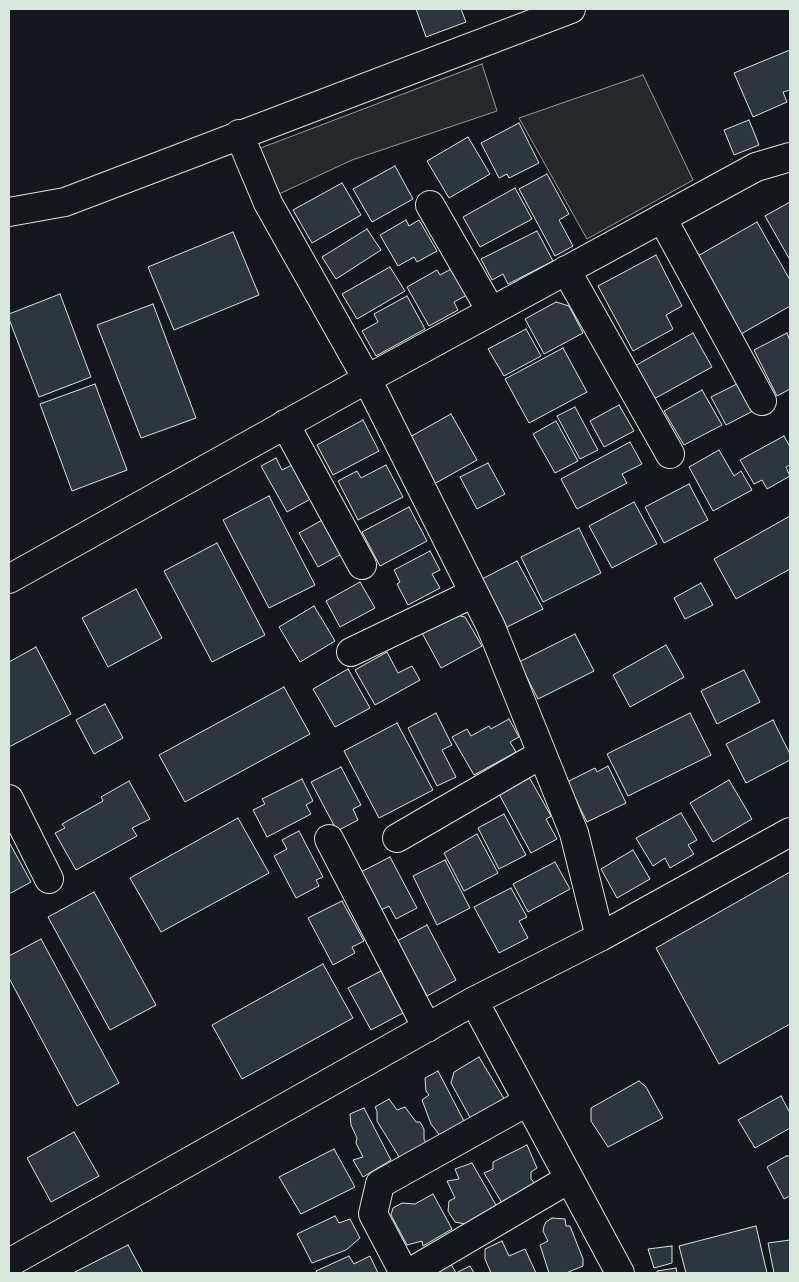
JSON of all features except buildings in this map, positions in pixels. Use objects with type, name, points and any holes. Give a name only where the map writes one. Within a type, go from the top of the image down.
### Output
[{"type":"street","points":[[9,212],[66,202],[239,134],[571,9]]},
{"type":"street","points":[[239,134],[268,203],[367,378],[491,627],[574,833],[600,937]]},
{"type":"street","points":[[9,579],[367,378],[756,167],[790,157]]},
{"type":"street","points":[[430,204],[491,311]]},
{"type":"street","points":[[662,218],[762,401]]},
{"type":"street","points":[[566,270],[670,454]]},
{"type":"street","points":[[285,424],[362,566]]},
{"type":"street","points":[[351,652],[474,593]]},
{"type":"street","points":[[397,838],[542,754]]},
{"type":"street","points":[[9,799],[49,879]]},
{"type":"street","points":[[9,1263],[474,1001],[600,937],[790,832]]},
{"type":"street","points":[[329,839],[427,1028]]},
{"type":"street","points":[[474,1001],[620,1273]]},
{"type":"street","points":[[404,1273],[373,1214],[380,1184],[527,1102]]},
{"type":"street","points":[[409,1273],[569,1179]]},
{"type":"shaded area","points":[[482,64],[497,111],[352,160],[279,194],[258,149]]},
{"type":"shaded area","points":[[643,75],[693,180],[587,239],[519,118]]}]
